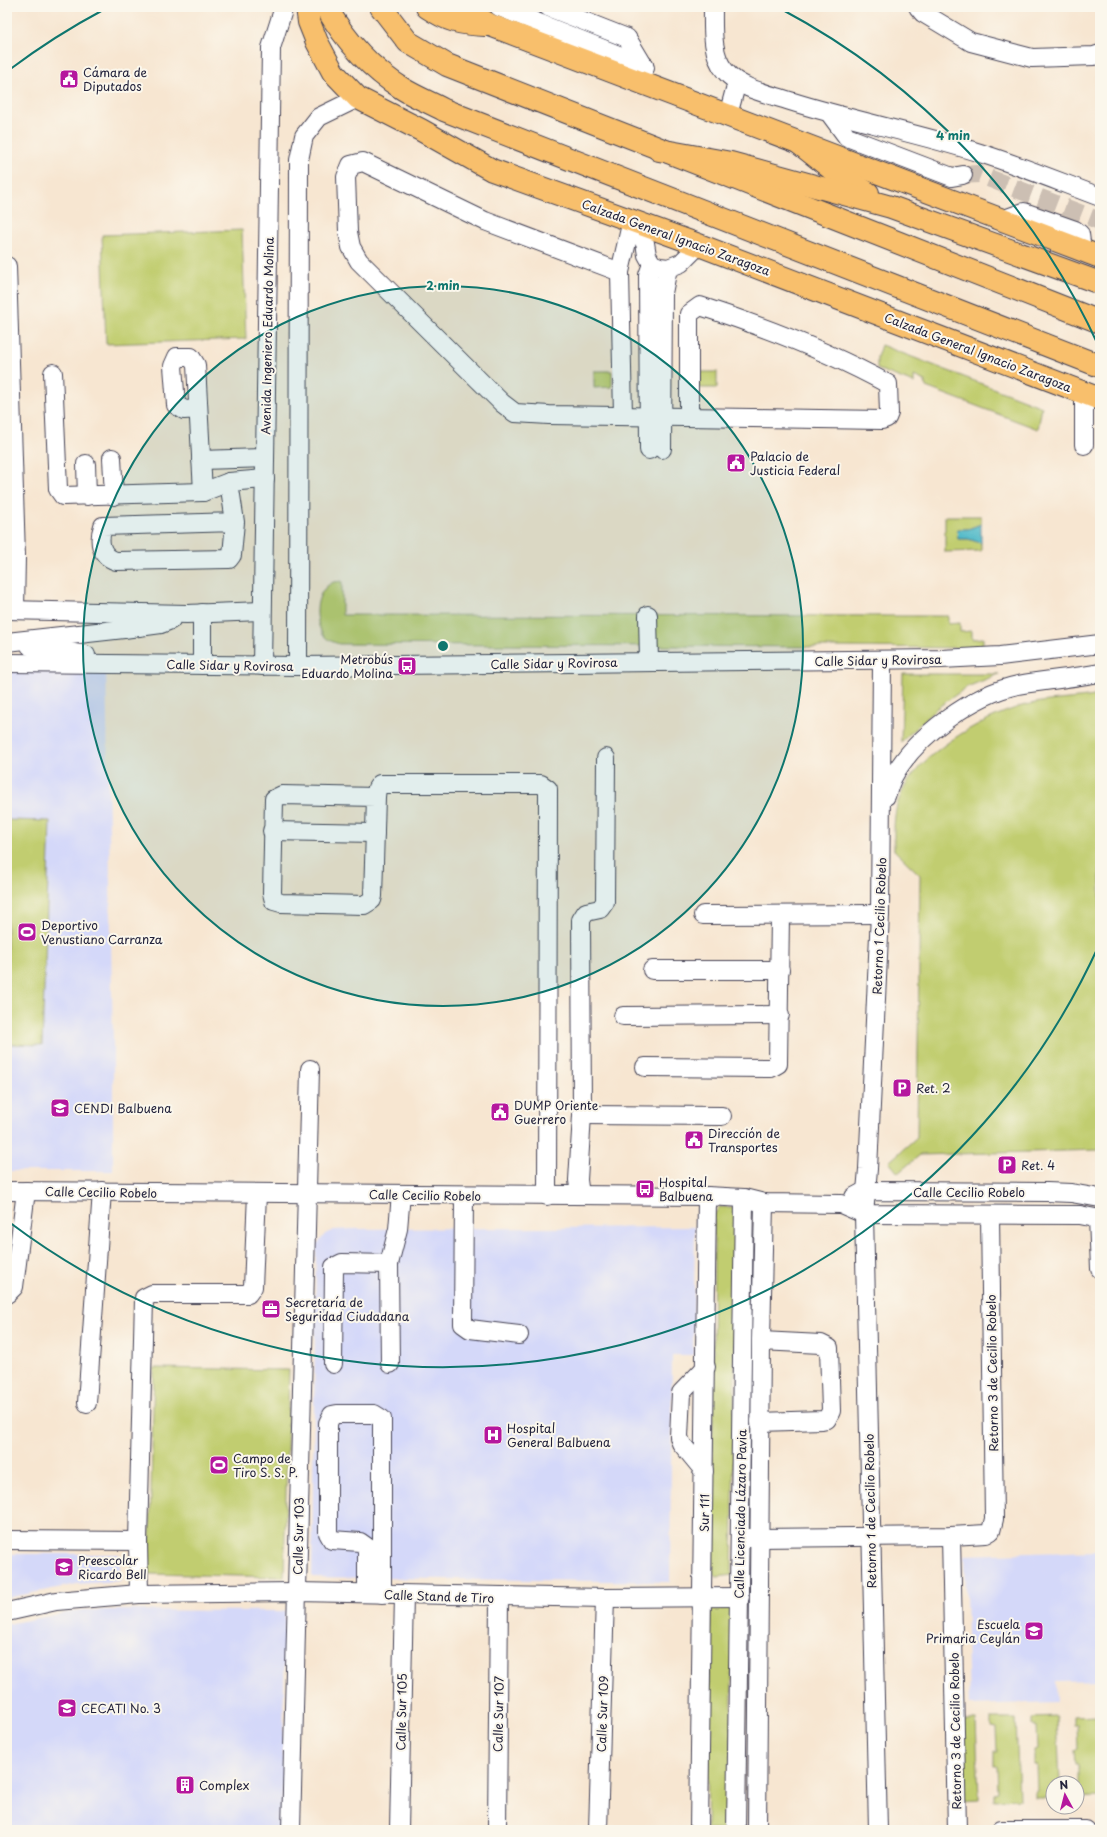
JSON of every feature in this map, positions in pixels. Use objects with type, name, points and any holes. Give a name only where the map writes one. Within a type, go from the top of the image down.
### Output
[{"type":"main road","name":"Calzada General Ignacio Zaragoza","points":[[306,7],[309,22],[317,42],[333,72],[358,98],[421,130],[492,170],[699,244],[1092,396]]},
{"type":"main road","points":[[326,7],[343,34],[359,53],[379,71],[403,89],[444,110],[1100,366]]},
{"type":"main road","points":[[427,7],[444,18],[461,24],[494,16]]},
{"type":"main road","points":[[461,7],[494,16],[653,87],[1091,254]]},
{"type":"main road","points":[[382,8],[408,42],[447,65],[659,150],[1100,322]]},
{"type":"main road","points":[[799,143],[842,177],[891,207]]},
{"type":"main road","points":[[659,150],[731,163],[891,207],[1100,283]]},
{"type":"street","name":"Avenida Ingeniero Eduardo Molina","points":[[262,666],[271,48],[284,7]]},
{"type":"street","points":[[548,7],[627,38],[644,65],[653,87]]},
{"type":"street","points":[[713,7],[714,36],[717,55],[724,71],[737,82],[762,92],[830,114],[980,153],[1100,196]]},
{"type":"street","points":[[918,7],[923,13],[971,42],[1032,58],[1094,56],[1100,54]]},
{"type":"street","points":[[494,16],[644,65]]},
{"type":"street","points":[[728,115],[737,82]]},
{"type":"street","points":[[298,666],[299,160],[304,136],[320,116],[358,98]]},
{"type":"street","points":[[830,114],[847,137],[952,177],[963,175]]},
{"type":"street","points":[[620,272],[485,221],[363,162],[351,165],[346,177],[348,232],[351,247],[359,261],[502,403],[515,413],[623,416],[882,420],[887,418],[889,413],[888,384],[852,365],[774,331],[700,306],[689,314],[689,417]]},
{"type":"street","points":[[632,220],[645,243],[647,255],[660,266],[663,293],[655,416],[656,450]]},
{"type":"street","points":[[623,416],[620,272],[632,220]]},
{"type":"street","points":[[660,266],[681,263],[699,244]]},
{"type":"street","points":[[7,266],[16,556],[11,610],[195,614],[262,611]]},
{"type":"street","points":[[53,373],[58,489],[63,496],[114,496],[203,492],[229,482],[265,479]]},
{"type":"street","points":[[1084,445],[1092,396]]},
{"type":"street","points":[[198,408],[203,492]]},
{"type":"street","points":[[112,458],[114,496]]},
{"type":"street","points":[[200,460],[265,458]]},
{"type":"street","points":[[86,464],[87,496]]},
{"type":"street","points":[[229,482],[235,522],[232,555],[229,559],[116,561],[107,558],[102,551],[101,532],[103,526],[235,522]]},
{"type":"street","points":[[7,642],[161,624],[195,614]]},
{"type":"street","points":[[195,614],[202,665]]},
{"type":"street","points":[[653,615],[654,662]]},
{"type":"street","points":[[7,642],[143,664]]},
{"type":"street","name":"Calle Sidar y Rovirosa","points":[[7,663],[298,666],[882,660],[1000,656],[1100,644]]},
{"type":"street","name":"Retorno 1 Cecilio Robelo","points":[[865,1191],[868,1169],[880,914],[882,660]]},
{"type":"street","points":[[882,807],[894,776],[910,753],[953,714],[994,692],[1018,685],[1100,673]]},
{"type":"street","points":[[580,1195],[578,1180],[582,1115],[581,920],[586,912],[600,910],[605,902],[606,758]]},
{"type":"street","points":[[376,797],[277,796],[272,804],[272,893],[274,900],[281,903],[364,905],[372,900],[376,797],[377,788],[385,783],[541,784],[548,789],[547,1196]]},
{"type":"street","points":[[272,831],[375,833]]},
{"type":"street","points":[[703,915],[880,914]]},
{"type":"street","points":[[645,1067],[775,1067],[780,1059],[780,915]]},
{"type":"street","points":[[652,970],[780,970]]},
{"type":"street","points":[[623,1016],[780,1015]]},
{"type":"street","name":"Calle Sur 103","points":[[291,1830],[310,1069]]},
{"type":"street","points":[[582,1115],[722,1116]]},
{"type":"street","name":"Calle Cecilio Robelo","points":[[7,1191],[401,1194],[464,1196],[707,1196],[744,1198],[764,1203],[841,1204],[864,1214],[1080,1215],[1099,1219]]},
{"type":"street","points":[[7,1294],[14,1287],[12,1267],[26,1191]]},
{"type":"street","points":[[87,1403],[102,1191]]},
{"type":"street","name":"Calle Cecilio Robelo","points":[[841,1204],[865,1191],[1047,1192],[1070,1193],[1100,1198]]},
{"type":"street","name":"Retorno 1 de Cecilio Robelo","points":[[865,1191],[864,1214],[878,1830]]},
{"type":"street","points":[[1046,1215],[1047,1192]]},
{"type":"street","points":[[139,1594],[138,1541],[144,1298],[152,1294],[248,1294],[252,1287],[257,1194]]},
{"type":"street","points":[[390,1364],[389,1264],[398,1229],[401,1194]]},
{"type":"street","points":[[464,1196],[463,1324],[470,1329],[519,1335]]},
{"type":"street","name":"Sur 111","points":[[699,1830],[707,1196]]},
{"type":"street","name":"Calle Licenciado Lázaro Pavia","points":[[736,1830],[744,1198]]},
{"type":"street","name":"Calle Licenciado Lázaro Pavia","points":[[758,1830],[761,1538],[760,1422],[764,1203]]},
{"type":"street","name":"Retorno 3 de Cecilio Robelo","points":[[957,1830],[952,1536],[986,1534],[991,1531],[994,1519],[990,1215]]},
{"type":"street","points":[[1099,1219],[1100,1269]]},
{"type":"street","points":[[333,1364],[334,1267],[342,1263],[389,1264]]},
{"type":"street","points":[[760,1422],[822,1420],[827,1419],[831,1411],[829,1348],[821,1344],[761,1341]]},
{"type":"street","points":[[704,1471],[681,1443],[680,1438],[681,1393],[706,1368]]},
{"type":"street","points":[[374,1414],[382,1419],[374,1594],[367,1547],[360,1542],[332,1540],[328,1533],[328,1423],[332,1415],[374,1414]]},
{"type":"street","points":[[740,1538],[952,1536]]},
{"type":"street","points":[[7,1540],[138,1541]]},
{"type":"street","name":"Calle Stand de Tiro","points":[[7,1612],[56,1601],[139,1594],[297,1592],[499,1597],[740,1597]]},
{"type":"street","name":"Calle Sur 105","points":[[399,1830],[404,1595]]},
{"type":"street","name":"Calle Sur 107","points":[[497,1830],[499,1597]]},
{"type":"street","name":"Calle Sur 109","points":[[598,1830],[605,1598]]},
{"type":"street","points":[[1001,1830],[1086,1830]]},
{"type":"shaded area","points":[[7,664],[106,664],[113,1045],[113,1171],[7,1171],[7,1044],[42,1044],[50,821],[7,820]]},
{"type":"shaded area","name":"Hospital General Balbuena","points":[[695,1227],[693,1355],[672,1355],[670,1582],[312,1577],[316,1246],[325,1234],[334,1230],[352,1229]]},
{"type":"shaded area","name":"Escuela Primaria Ceylán","points":[[1100,1551],[1100,1681],[1056,1682],[1057,1702],[969,1705],[965,1555]]},
{"type":"shaded area","name":"Preescolar Ricardo Bell","points":[[7,1554],[119,1554],[121,1581],[77,1584],[7,1598]]},
{"type":"shaded area","points":[[82,1610],[285,1611],[282,1830],[7,1830],[7,1624]]},
{"type":"green space","points":[[242,230],[246,339],[106,344],[102,235]]},
{"type":"green space","points":[[881,345],[1042,407],[1038,429],[926,387],[925,381],[914,376],[914,383],[877,369],[877,357]]},
{"type":"green space","points":[[594,371],[612,371],[612,387],[594,388]]},
{"type":"green space","points":[[699,372],[717,372],[717,388],[699,388]]},
{"type":"green space","points":[[945,516],[981,516],[981,524],[968,529],[957,529],[958,539],[968,539],[981,543],[981,551],[945,552]]},
{"type":"green space","points":[[342,581],[342,615],[948,616],[948,624],[960,623],[960,632],[972,631],[972,639],[983,638],[983,648],[339,644],[328,640],[323,635],[318,622],[317,608],[318,601],[325,588],[333,582]]},
{"type":"green space","points":[[903,674],[999,674],[967,687],[937,708],[901,742]]},
{"type":"green space","points":[[1100,695],[1100,1150],[920,1155],[898,1173],[889,1162],[917,1137],[920,875],[894,850],[895,818],[899,799],[907,783],[919,768],[934,754],[950,741],[987,720],[1005,712],[1031,704]]},
{"type":"green space","name":"Deportivo Venustiano Carranza","points":[[7,820],[50,821],[42,1045],[7,1044]]},
{"type":"green space","points":[[719,1207],[735,1207],[737,1215],[732,1575],[717,1577],[712,1573],[714,1215]]},
{"type":"green space","name":"Campo de Tiro S. S. P.","points":[[154,1368],[289,1370],[284,1577],[149,1574]]},
{"type":"green space","points":[[715,1604],[730,1606],[733,1613],[730,1830],[707,1830],[710,1612]]},
{"type":"green space","points":[[1098,1716],[1100,1796],[1085,1797],[1085,1775],[1079,1775],[1079,1764],[1076,1764],[1075,1750],[1078,1749],[1077,1725],[1073,1725],[1073,1717]]},
{"type":"green space","points":[[1057,1717],[1060,1775],[1045,1775],[1045,1798],[1035,1798],[1035,1792],[1038,1791],[1037,1765],[1034,1765],[1034,1751],[1037,1750],[1036,1726],[1032,1726],[1032,1718]]},
{"type":"green space","points":[[991,1719],[1016,1719],[1019,1799],[994,1800],[994,1793],[998,1792],[997,1766],[994,1766],[994,1752],[997,1752],[996,1728],[991,1727]]},
{"type":"green space","points":[[957,1720],[976,1720],[979,1800],[959,1801]]},
{"type":"water","points":[[981,524],[981,543],[968,539],[958,539],[957,529],[968,529]]},
{"type":"tunnel","points":[[963,175],[978,174],[1100,221]]},
{"type":"place","name":"Cámara de Diputados","points":[[69,79]]},
{"type":"place","name":"Palacio de Justicia Federal","points":[[736,463]]},
{"type":"place","name":"Metrobús Eduardo Molina","points":[[407,666]]},
{"type":"place","name":"Deportivo Venustiano Carranza","points":[[27,932]]},
{"type":"place","name":"Ret. 2","points":[[902,1088]]},
{"type":"place","name":"CENDI Balbuena","points":[[60,1108]]},
{"type":"place","name":"DUMP Oriente Guerrero","points":[[500,1112]]},
{"type":"place","name":"Dirección de Transportes","points":[[694,1140]]},
{"type":"place","name":"Ret. 4","points":[[1007,1165]]},
{"type":"place","name":"Hospital Balbuena","points":[[645,1189]]},
{"type":"place","name":"Secretaría de Seguridad Ciudadana","points":[[271,1309]]},
{"type":"place","name":"Hospital General Balbuena","points":[[493,1435]]},
{"type":"place","name":"Campo de Tiro S. S. P.","points":[[219,1465]]},
{"type":"place","name":"Preescolar Ricardo Bell","points":[[64,1567]]},
{"type":"place","name":"Escuela Primaria Ceylán","points":[[1034,1631]]},
{"type":"place","name":"CECATI No. 3","points":[[67,1708]]},
{"type":"place","name":"Complex","points":[[185,1785]]}]
